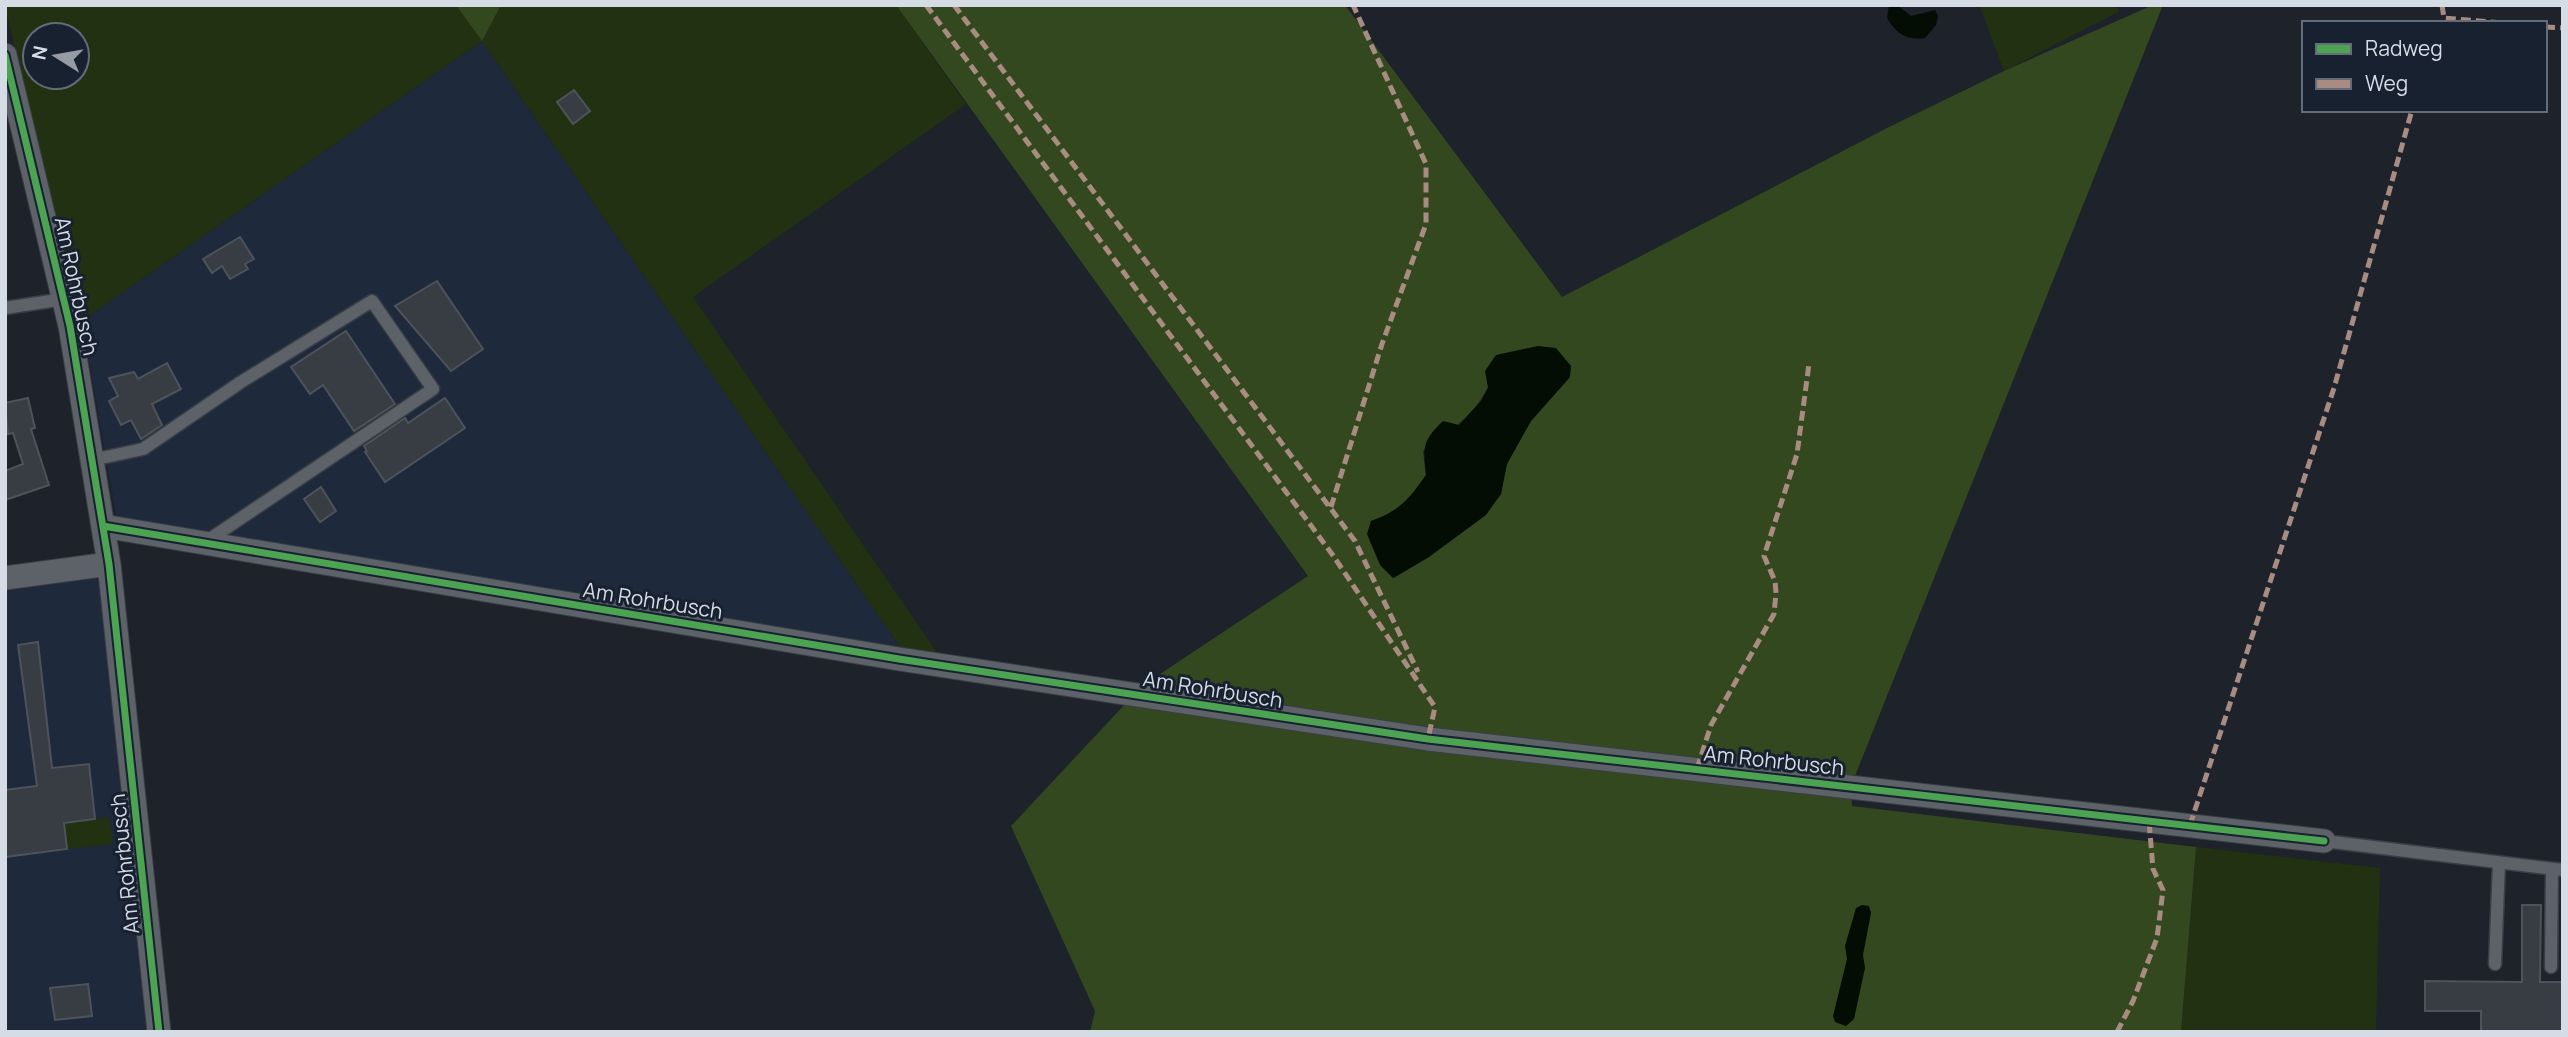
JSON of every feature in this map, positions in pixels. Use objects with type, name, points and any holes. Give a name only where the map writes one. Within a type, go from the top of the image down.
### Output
[{"type":"street","name":"Am Rohrbusch","points":[[5,55],[70,326],[109,564],[159,1032]]},
{"type":"street","name":"Am Rohrbusch","points":[[103,526],[899,659],[1428,739],[2323,841]]},
{"type":"street","points":[[5,578],[109,564]]},
{"type":"lane","points":[[5,308],[64,299]]},
{"type":"lane","points":[[92,460],[143,449],[241,382],[372,301],[433,389],[204,543]]},
{"type":"lane","points":[[2323,841],[2557,869],[2551,967]]},
{"type":"lane","points":[[2495,964],[2499,863]]},
{"type":"shaded area","points":[[1889,5],[1897,5],[1911,16],[1935,10],[1938,16],[1936,25],[1925,38],[1907,37],[1898,32],[1887,18]]},
{"type":"shaded area","points":[[482,41],[900,647],[117,520],[82,321]]},
{"type":"shaded area","points":[[1538,346],[1556,348],[1571,366],[1570,377],[1531,421],[1507,464],[1501,494],[1486,515],[1429,557],[1393,578],[1380,565],[1367,534],[1371,521],[1397,508],[1420,483],[1426,475],[1425,451],[1431,434],[1443,421],[1459,425],[1481,401],[1488,388],[1485,371],[1496,355]]},
{"type":"shaded area","points":[[99,576],[147,1032],[5,1032],[5,589]]},
{"type":"shaded area","points":[[1869,906],[1871,913],[1863,955],[1865,968],[1854,1019],[1846,1026],[1835,1022],[1833,1016],[1847,959],[1845,946],[1856,908]]},
{"type":"green space","points":[[8,5],[456,5],[482,40],[501,5],[896,5],[966,104],[693,297],[938,654],[900,647],[482,41],[82,321],[26,91],[91,91],[91,21],[21,21],[21,72],[5,7]],"holes":[[[573,90],[590,111],[573,123],[557,103]]]},
{"type":"green space","points":[[456,5],[501,5],[482,41]]},
{"type":"green space","points":[[896,5],[1345,5],[1562,297],[1889,127],[2004,71],[2153,5],[2163,5],[1851,786],[1852,806],[2196,847],[2181,1032],[1090,1032],[1095,1011],[1011,826],[1142,686],[1308,576]],"holes":[[[1570,377],[1531,421],[1506,464],[1501,494],[1429,557],[1394,578],[1371,521],[1397,508],[1426,475],[1423,451],[1468,415],[1488,387]]]},
{"type":"green space","points":[[1979,5],[2118,5],[2118,12],[2004,71]]},
{"type":"green space","points":[[110,817],[113,844],[67,849],[64,823]]},
{"type":"green space","points":[[2196,847],[2380,868],[2376,1032],[2181,1032]]},
{"type":"building","points":[[574,90],[590,111],[573,124],[557,102]]},
{"type":"building","points":[[240,237],[254,259],[245,264],[248,269],[230,279],[222,266],[212,273],[203,259]]},
{"type":"building","points":[[437,281],[483,349],[451,371],[395,306]]},
{"type":"building","points":[[346,331],[395,404],[354,431],[323,385],[310,394],[291,367]]},
{"type":"building","points":[[167,363],[181,389],[152,404],[162,425],[141,439],[131,420],[121,425],[109,401],[118,396],[109,378],[134,372],[138,379]]},
{"type":"building","points":[[28,398],[35,428],[31,429],[49,485],[5,500],[5,471],[23,464],[13,433],[8,434],[5,403]]},
{"type":"building","points":[[445,398],[465,428],[385,482],[365,452],[367,451],[364,446],[405,418],[408,423]]},
{"type":"building","points":[[321,487],[336,511],[320,522],[304,499]]},
{"type":"building","points":[[38,642],[52,768],[89,764],[95,819],[64,823],[67,849],[5,857],[5,790],[37,786],[18,645]]},
{"type":"building","points":[[2522,905],[2541,905],[2540,982],[2563,982],[2563,1032],[2481,1032],[2481,1011],[2425,1011],[2425,981],[2522,982]]},
{"type":"building","points":[[88,984],[92,1016],[55,1020],[50,988]]},
{"type":"marked path","points":[[926,5],[1332,554],[1435,707],[1428,739]]},
{"type":"marked path","points":[[954,5],[1355,541],[1418,672]]},
{"type":"marked path","points":[[1331,507],[1382,344],[1426,224],[1426,164],[1353,5]]},
{"type":"marked path","points":[[2442,5],[2444,18],[2479,21]]},
{"type":"marked path","points":[[2547,27],[2563,28]]},
{"type":"marked path","points":[[2190,825],[2334,388],[2411,112]]},
{"type":"marked path","points":[[1697,769],[1711,725],[1774,614],[1775,581],[1764,556],[1797,454],[1809,364]]},
{"type":"marked path","points":[[2117,1032],[2133,1001],[2157,938],[2163,890],[2153,869],[2149,821]]},
{"type":"cycle path","points":[[5,55],[70,326],[109,564],[159,1032]]},
{"type":"cycle path","points":[[103,526],[899,659],[1428,739],[2324,841]]}]
